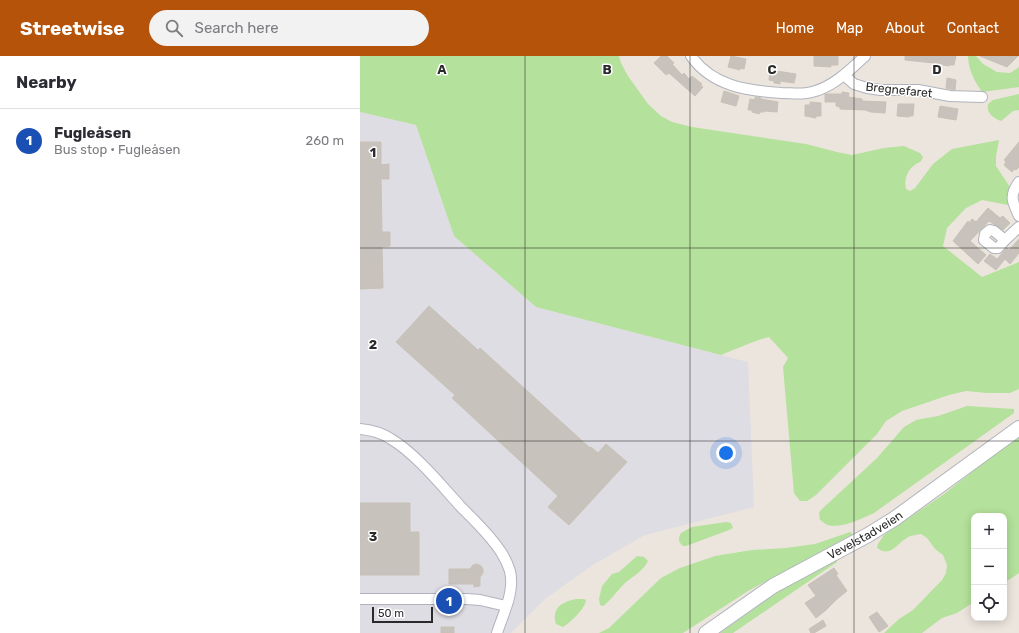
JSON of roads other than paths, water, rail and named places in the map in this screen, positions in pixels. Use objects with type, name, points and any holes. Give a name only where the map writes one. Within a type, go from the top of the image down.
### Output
[{"type":"main road","name":"Vevelstadveien","points":[[706,633],[774,586],[868,535],[894,519],[1019,428]]},
{"type":"street","points":[[691,56],[708,75],[724,83],[771,92],[802,94],[813,92],[832,83],[865,56]]},
{"type":"street","name":"Bregnefaret","points":[[844,74],[854,84],[867,88],[881,90],[918,90],[950,96],[982,97]]},
{"type":"street","points":[[1019,182],[1015,187],[1012,200],[1019,216]]},
{"type":"street","points":[[1006,240],[1019,227]]},
{"type":"street","points":[[360,429],[369,430],[380,434],[398,444],[431,474],[493,541],[507,562],[510,571],[511,589],[497,633]]},
{"type":"street","points":[[360,599],[467,599],[480,600],[506,606]]},
{"type":"place","name":"Fugleåsen","points":[[449,601]]}]
